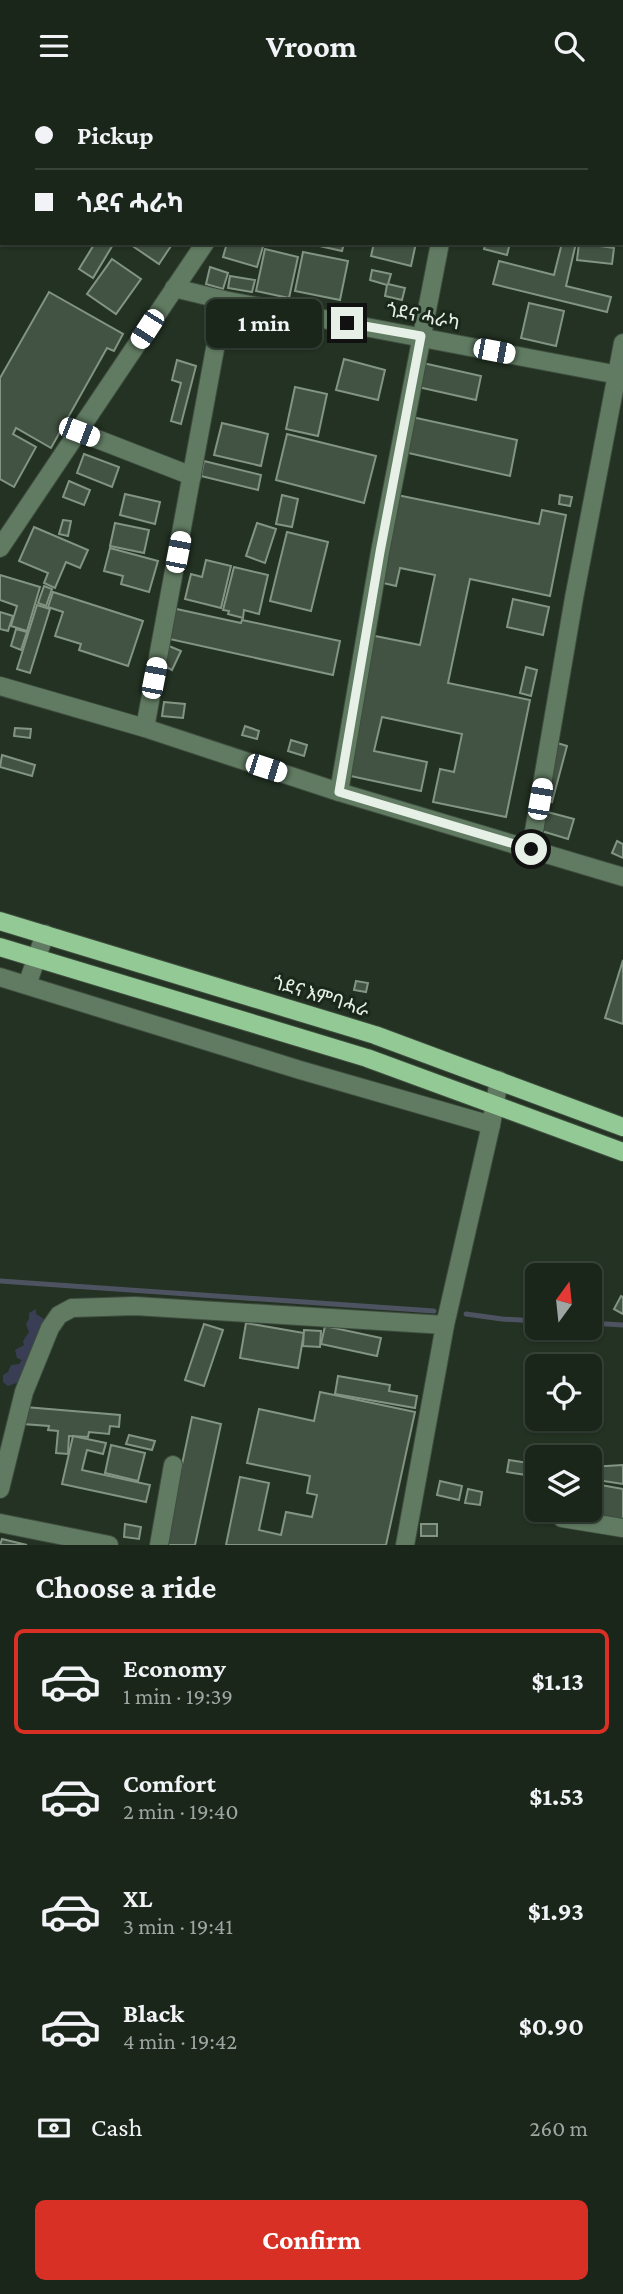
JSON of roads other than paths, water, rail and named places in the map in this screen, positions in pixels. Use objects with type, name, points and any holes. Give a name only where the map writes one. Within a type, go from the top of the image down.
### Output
[{"type":"main road","name":"ጎደና እምባሓራ","points":[[0,921],[375,1035],[623,1127]]},
{"type":"main road","points":[[0,947],[367,1058],[623,1153]]},
{"type":"street","points":[[0,548],[204,245]]},
{"type":"street","points":[[339,792],[380,552],[440,245]]},
{"type":"street","name":"ጎደና ሓራካ","points":[[174,288],[620,376]]},
{"type":"street","points":[[145,728],[224,300]]},
{"type":"street","points":[[531,849],[574,598],[620,376],[623,343]]},
{"type":"street","points":[[79,432],[192,476]]},
{"type":"street","points":[[0,686],[145,728],[339,792],[623,877]]},
{"type":"street","points":[[27,985],[45,934]]},
{"type":"street","points":[[0,977],[300,1070],[491,1125]]},
{"type":"street","points":[[405,1545],[445,1325],[499,1080]]},
{"type":"street","points":[[0,1489],[23,1392],[50,1328],[59,1315],[72,1308],[135,1306],[445,1325]]},
{"type":"street","points":[[159,1545],[173,1465]]},
{"type":"street","points":[[586,1522],[623,1528]]},
{"type":"street","points":[[0,1523],[109,1545]]},
{"type":"waterway","points":[[0,1281],[434,1311]]},
{"type":"waterway","points":[[466,1314],[525,1320]]},
{"type":"waterway","points":[[602,1324],[623,1325]]}]
